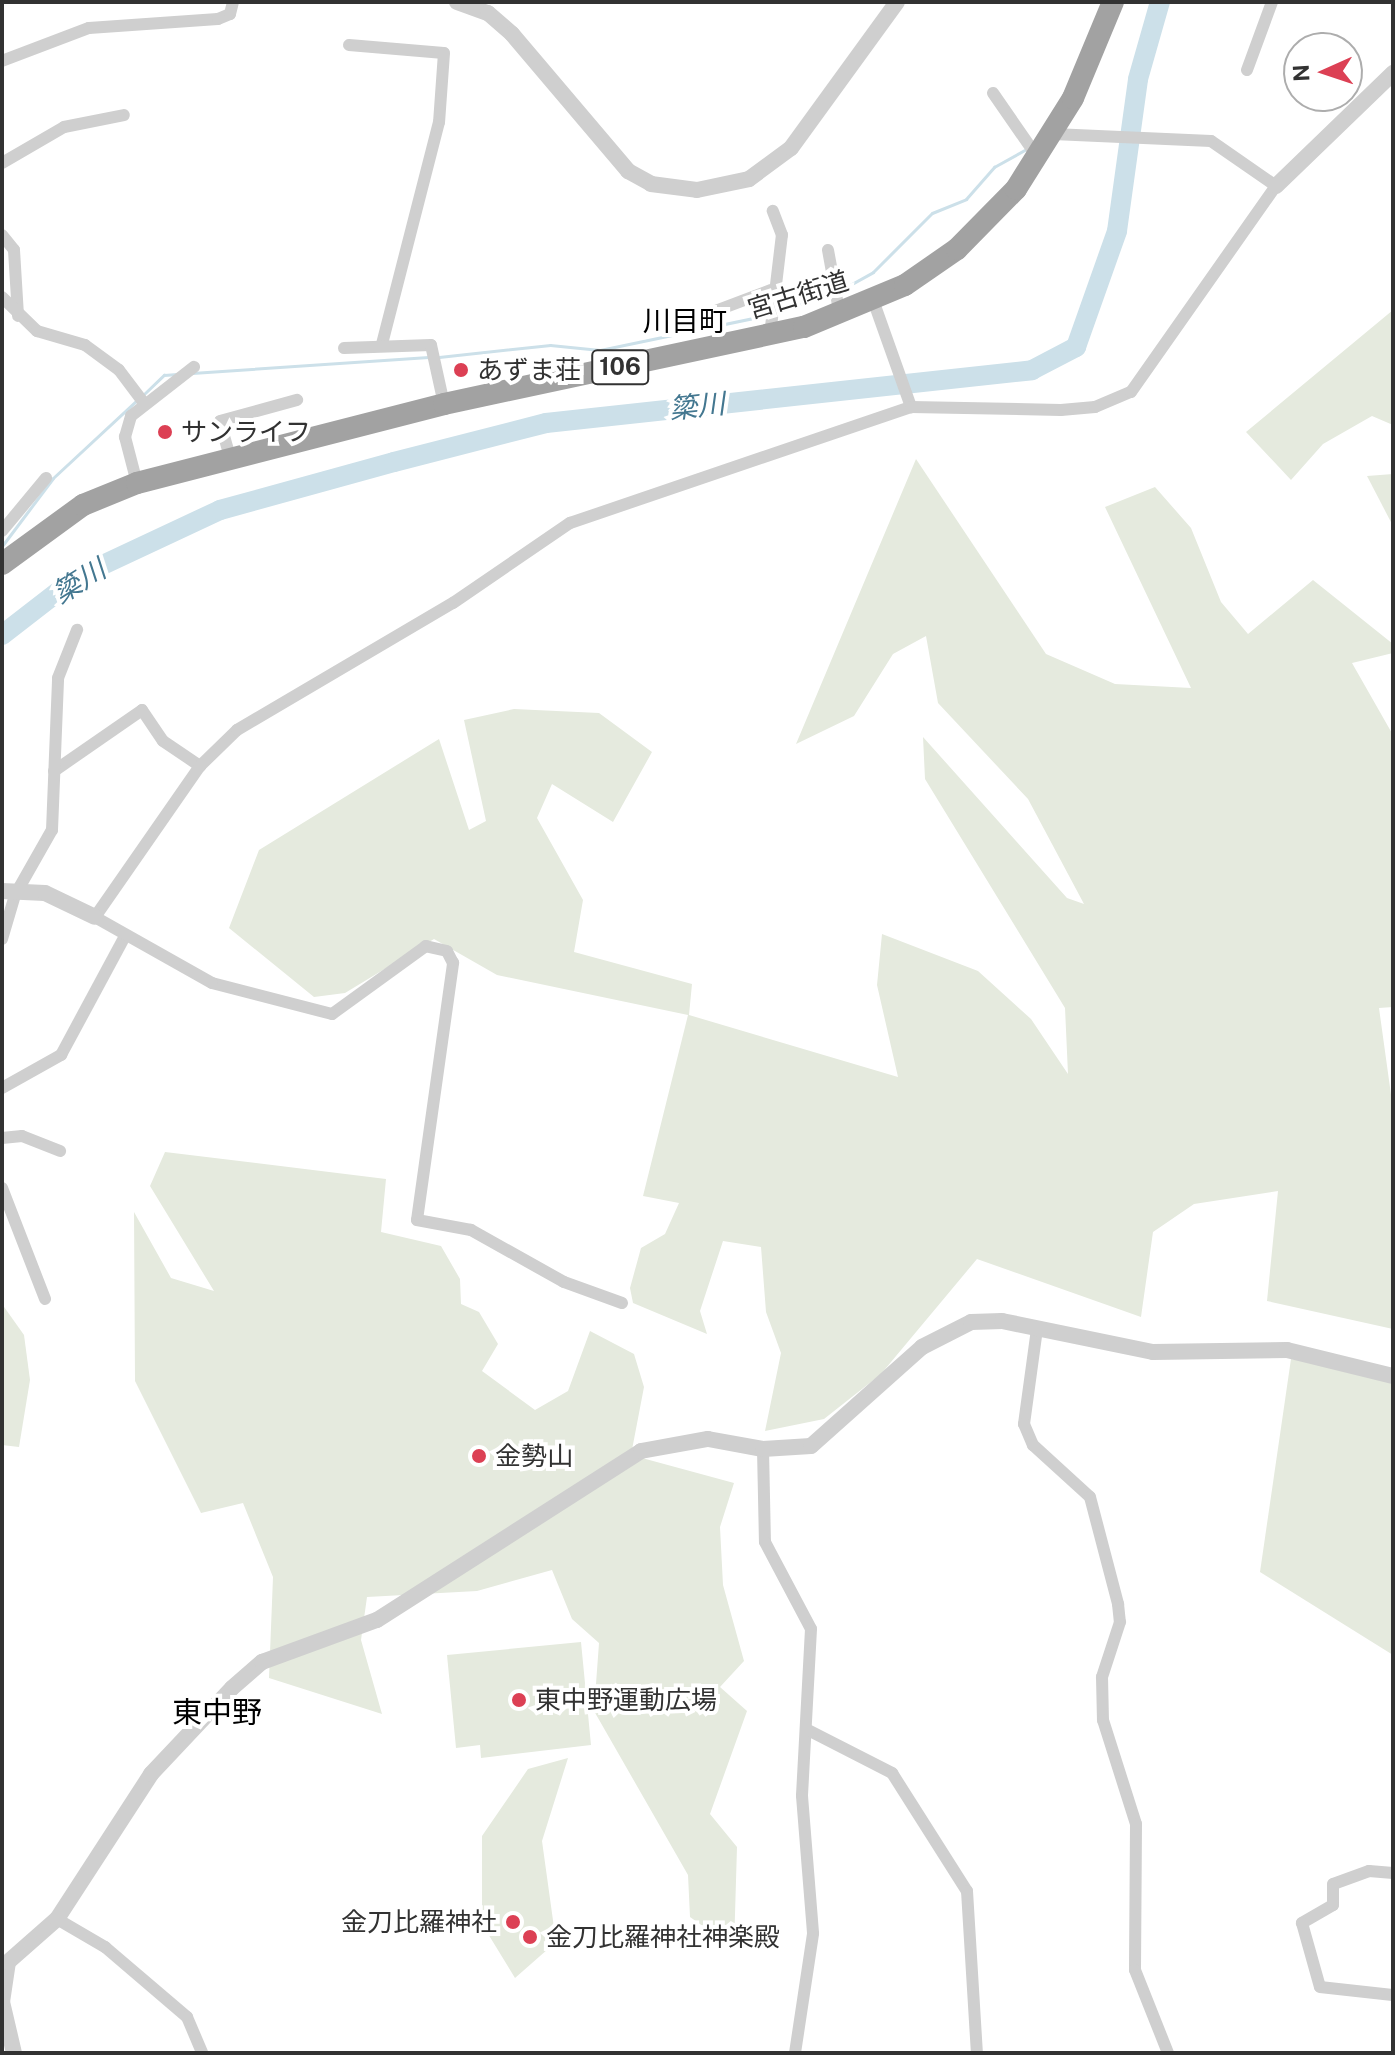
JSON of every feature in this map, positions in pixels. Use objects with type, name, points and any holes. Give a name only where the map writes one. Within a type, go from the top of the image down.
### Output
[{"type":"highway","name":"宮古街道","points":[[2,564],[64,516],[137,483],[444,404],[770,335],[835,300],[873,300],[957,249],[1038,158],[1053,134],[1113,2]]},
{"type":"street","points":[[2,61],[89,28],[218,19],[230,14],[233,2]]},
{"type":"street","points":[[457,2],[488,13],[512,34],[628,171],[651,184],[697,190],[749,179],[791,148],[897,2]]},
{"type":"street","points":[[1247,70],[1272,2]]},
{"type":"street","points":[[349,45],[444,53],[439,122],[382,344]]},
{"type":"street","points":[[95,917],[200,766],[237,730],[440,610],[570,523],[911,407],[1061,410],[1095,407],[1131,392],[1276,186],[1393,73]]},
{"type":"street","points":[[993,93],[1038,158]]},
{"type":"street","points":[[2,163],[64,127],[124,115]]},
{"type":"street","points":[[1053,134],[1211,141],[1276,186]]},
{"type":"street","points":[[770,335],[771,290],[782,235],[773,211]]},
{"type":"street","points":[[2,235],[14,250],[18,316]]},
{"type":"street","points":[[828,250],[835,300]]},
{"type":"street","points":[[686,322],[771,290]]},
{"type":"street","points":[[2,297],[18,316],[37,331],[85,345],[135,385],[143,402]]},
{"type":"street","points":[[873,300],[911,407]]},
{"type":"street","points":[[344,348],[382,344],[435,348],[444,404]]},
{"type":"street","points":[[137,483],[126,431],[143,402],[194,367]]},
{"type":"street","points":[[230,457],[220,421],[297,400]]},
{"type":"street","points":[[2,531],[46,478]]},
{"type":"street","points":[[2,939],[8,893],[52,830],[58,678],[77,630]]},
{"type":"street","points":[[54,771],[142,710],[163,741],[200,766]]},
{"type":"street","points":[[8,893],[45,893],[95,917],[212,983],[332,1014],[426,946],[447,951],[453,963],[417,1220],[471,1230],[564,1282],[622,1303]]},
{"type":"street","points":[[2,1088],[61,1055],[125,936]]},
{"type":"street","points":[[2,1138],[22,1136],[60,1151]]},
{"type":"street","points":[[2,1188],[45,1299]]},
{"type":"street","points":[[14,2053],[2,2002],[8,1962],[57,1919],[151,1774],[262,1662],[377,1620],[641,1451],[708,1439],[763,1449],[811,1446],[948,1329],[1002,1321],[1153,1352],[1287,1350],[1393,1376]]},
{"type":"street","points":[[1037,1329],[1024,1424],[1033,1445],[1090,1497],[1118,1604],[1120,1622],[1102,1677],[1103,1720],[1136,1824],[1135,1970],[1168,2053]]},
{"type":"street","points":[[763,1449],[765,1542],[811,1629],[806,1729],[813,1934],[795,2053]]},
{"type":"street","points":[[806,1729],[892,1773],[967,1891],[977,2053]]},
{"type":"street","points":[[1393,1873],[1369,1871],[1333,1884],[1333,1905],[1302,1923],[1320,1987],[1393,1995]]},
{"type":"street","points":[[57,1919],[105,1947],[187,2017],[202,2053]]},
{"type":"shaded area","points":[[1393,310],[1393,425],[1372,416],[1323,444],[1291,480],[1246,432]]},
{"type":"shaded area","points":[[916,459],[1046,654],[1115,684],[1191,688],[1105,507],[1155,487],[1191,528],[1221,602],[1248,634],[1313,580],[1393,644],[1393,653],[1352,663],[1393,735],[1393,1007],[1379,1008],[1393,1109],[1393,1329],[1267,1301],[1278,1191],[1194,1204],[1153,1232],[1141,1317],[977,1259],[881,1374],[824,1419],[765,1431],[781,1353],[766,1312],[761,1247],[723,1241],[700,1311],[707,1334],[633,1303],[630,1288],[641,1248],[665,1234],[679,1203],[643,1196],[688,1015],[497,975],[434,939],[345,993],[314,997],[229,928],[259,850],[439,739],[469,830],[486,821],[464,720],[514,709],[599,713],[652,752],[613,822],[552,784],[537,818],[583,900],[574,952],[692,984],[689,1015],[898,1077],[877,985],[882,934],[978,971],[1031,1019],[1068,1074],[1065,1008],[925,779],[923,737],[1067,898],[1084,904],[1028,799],[938,703],[926,636],[893,654],[854,716],[796,744]]},
{"type":"shaded area","points":[[1393,474],[1393,526],[1367,476]]},
{"type":"shaded area","points":[[165,1152],[386,1179],[381,1232],[441,1246],[460,1279],[461,1304],[479,1312],[498,1344],[482,1371],[535,1410],[568,1391],[590,1331],[634,1354],[644,1387],[631,1455],[734,1483],[720,1527],[723,1585],[744,1661],[720,1687],[747,1711],[710,1814],[737,1847],[734,1948],[690,1917],[688,1875],[594,1711],[599,1643],[572,1619],[552,1570],[477,1591],[367,1597],[361,1640],[382,1714],[269,1678],[273,1577],[243,1503],[201,1513],[135,1381],[134,1212],[171,1278],[214,1291],[150,1186]]},
{"type":"shaded area","points":[[2,1304],[24,1335],[30,1380],[19,1447],[2,1445]]},
{"type":"shaded area","points":[[1291,1359],[1393,1372],[1393,1655],[1260,1572]]},
{"type":"shaded area","name":"東中野運動広場","points":[[581,1642],[591,1745],[481,1758],[480,1745],[456,1748],[447,1655]]},
{"type":"shaded area","points":[[568,1758],[542,1841],[556,1942],[515,1978],[482,1924],[482,1836],[528,1769]]},
{"type":"waterway","name":"簗川","points":[[2,635],[77,577],[220,510],[394,462],[546,423],[1032,370],[1076,347],[1117,231],[1138,79],[1160,2]]},
{"type":"waterway","points":[[839,291],[873,272],[932,213],[966,199],[994,167],[1026,149]]},
{"type":"waterway","points":[[778,312],[831,293]]},
{"type":"waterway","points":[[439,357],[550,345],[600,350],[767,315]]},
{"type":"waterway","points":[[192,373],[428,357]]},
{"type":"waterway","points":[[144,394],[164,375],[177,374]]},
{"type":"waterway","points":[[2,546],[53,478],[138,399]]},
{"type":"place","name":"あずま荘","points":[[461,370]]},
{"type":"place","name":"サンライフ","points":[[165,432]]},
{"type":"place","name":"金勢山","points":[[479,1456]]},
{"type":"place","name":"東中野運動広場","points":[[519,1700]]},
{"type":"place","name":"金刀比羅神社","points":[[513,1922]]},
{"type":"place","name":"金刀比羅神社神楽殿","points":[[530,1937]]},
{"type":"district","name":"川目町","points":[[685,321]]},
{"type":"district","name":"東中野","points":[[217,1712]]}]
